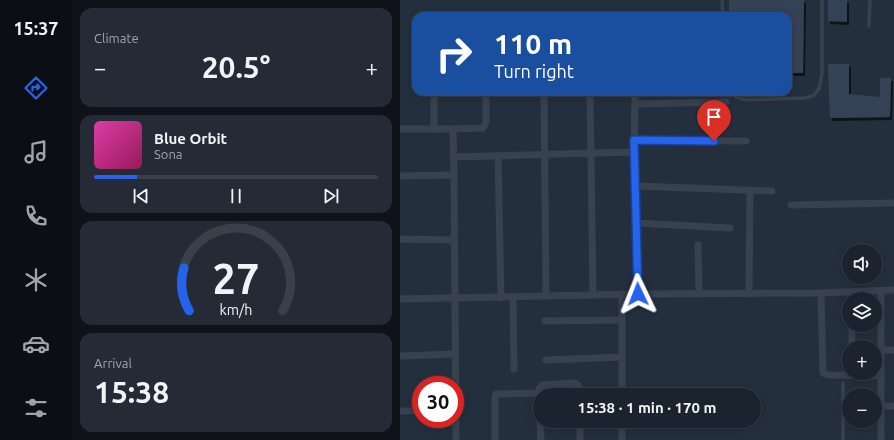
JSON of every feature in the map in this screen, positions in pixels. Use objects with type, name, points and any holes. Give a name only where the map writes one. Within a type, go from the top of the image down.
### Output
[{"type":"street","points":[[434,96],[434,129]]},
{"type":"street","points":[[400,129],[483,128],[486,122],[486,96]]},
{"type":"street","points":[[544,96],[546,296]]},
{"type":"street","points":[[590,96],[593,295]]},
{"type":"street","points":[[635,96],[634,152],[638,294]]},
{"type":"street","points":[[635,104],[726,102]]},
{"type":"street","points":[[453,129],[455,376]]},
{"type":"street","points":[[634,140],[746,142]]},
{"type":"street","points":[[453,157],[634,152]]},
{"type":"street","points":[[498,155],[501,298]]},
{"type":"street","points":[[400,176],[454,175]]},
{"type":"street","points":[[635,186],[772,191]]},
{"type":"street","points":[[749,294],[750,190]]},
{"type":"street","points":[[791,205],[894,203]]},
{"type":"street","points":[[636,223],[730,228]]},
{"type":"street","points":[[400,240],[454,240]]},
{"type":"street","points":[[698,245],[700,294]]},
{"type":"street","points":[[400,299],[501,298],[622,294],[821,293],[894,290]]},
{"type":"street","points":[[881,291],[881,340]]},
{"type":"street","points":[[821,293],[823,372],[828,375],[842,374]]},
{"type":"street","points":[[622,294],[622,388]]},
{"type":"street","points":[[513,297],[514,369]]},
{"type":"street","points":[[545,322],[622,320]]},
{"type":"street","points":[[882,350],[894,350]]},
{"type":"street","points":[[400,356],[455,354]]},
{"type":"street","points":[[546,360],[622,357]]},
{"type":"street","points":[[540,388],[540,386],[544,384],[575,383],[579,388]]},
{"type":"street","points":[[495,440],[496,394],[533,393]]},
{"type":"street","points":[[882,406],[894,406]]},
{"type":"street","points":[[400,411],[412,411]]},
{"type":"street","points":[[456,428],[456,440]]},
{"type":"street","points":[[540,428],[541,440]]},
{"type":"street","points":[[580,428],[580,440]]},
{"type":"street","points":[[622,428],[622,440]]},
{"type":"street","points":[[881,428],[881,440]]},
{"type":"lane","points":[[722,0],[723,12]]},
{"type":"lane","points":[[735,96],[745,100],[804,98],[813,96],[819,88],[822,74],[822,0]]},
{"type":"lane","points":[[869,26],[870,0]]},
{"type":"lane","points":[[843,383],[843,440]]},
{"type":"building","points":[[729,0],[804,0],[803,73],[792,73],[792,12],[729,12]]},
{"type":"building","points":[[828,0],[847,0],[847,22],[828,21]]},
{"type":"building","points":[[828,64],[849,64],[849,94],[880,97],[880,78],[891,78],[890,117],[830,118]]},
{"type":"route","points":[[638,294],[634,140],[714,141]]}]
